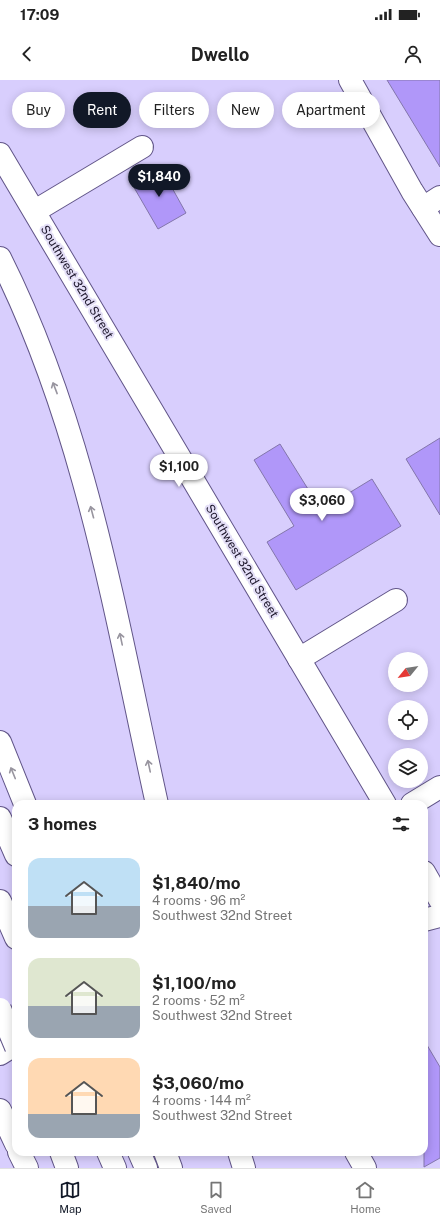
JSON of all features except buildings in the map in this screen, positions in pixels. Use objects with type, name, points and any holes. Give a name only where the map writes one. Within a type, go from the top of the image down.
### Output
[{"type":"main road","points":[[350,80],[431,202],[440,235]]},
{"type":"main road","points":[[35,211],[142,147]]},
{"type":"main road","name":"Southwest 32nd Street","points":[[0,154],[383,800]]},
{"type":"main road","points":[[0,258],[19,296],[68,423],[104,556],[156,800]]},
{"type":"main road","points":[[299,659],[396,600]]},
{"type":"main road","points":[[0,742],[23,800]]},
{"type":"main road","points":[[419,800],[440,787]]},
{"type":"main road","points":[[0,818],[12,846]]},
{"type":"main road","points":[[428,879],[440,900]]},
{"type":"main road","points":[[0,901],[12,928]]},
{"type":"main road","points":[[428,919],[440,916]]},
{"type":"main road","points":[[0,1009],[12,1037]]},
{"type":"main road","points":[[0,1054],[12,1048]]},
{"type":"main road","points":[[0,1110],[12,1136]]},
{"type":"main road","points":[[22,1156],[27,1168]]},
{"type":"main road","points":[[62,1156],[67,1168]]},
{"type":"main road","points":[[110,1156],[115,1168]]},
{"type":"main road","points":[[141,1156],[146,1168]]},
{"type":"main road","points":[[166,1156],[171,1168]]},
{"type":"main road","points":[[240,1156],[244,1168]]},
{"type":"main road","points":[[358,1156],[365,1168]]}]
